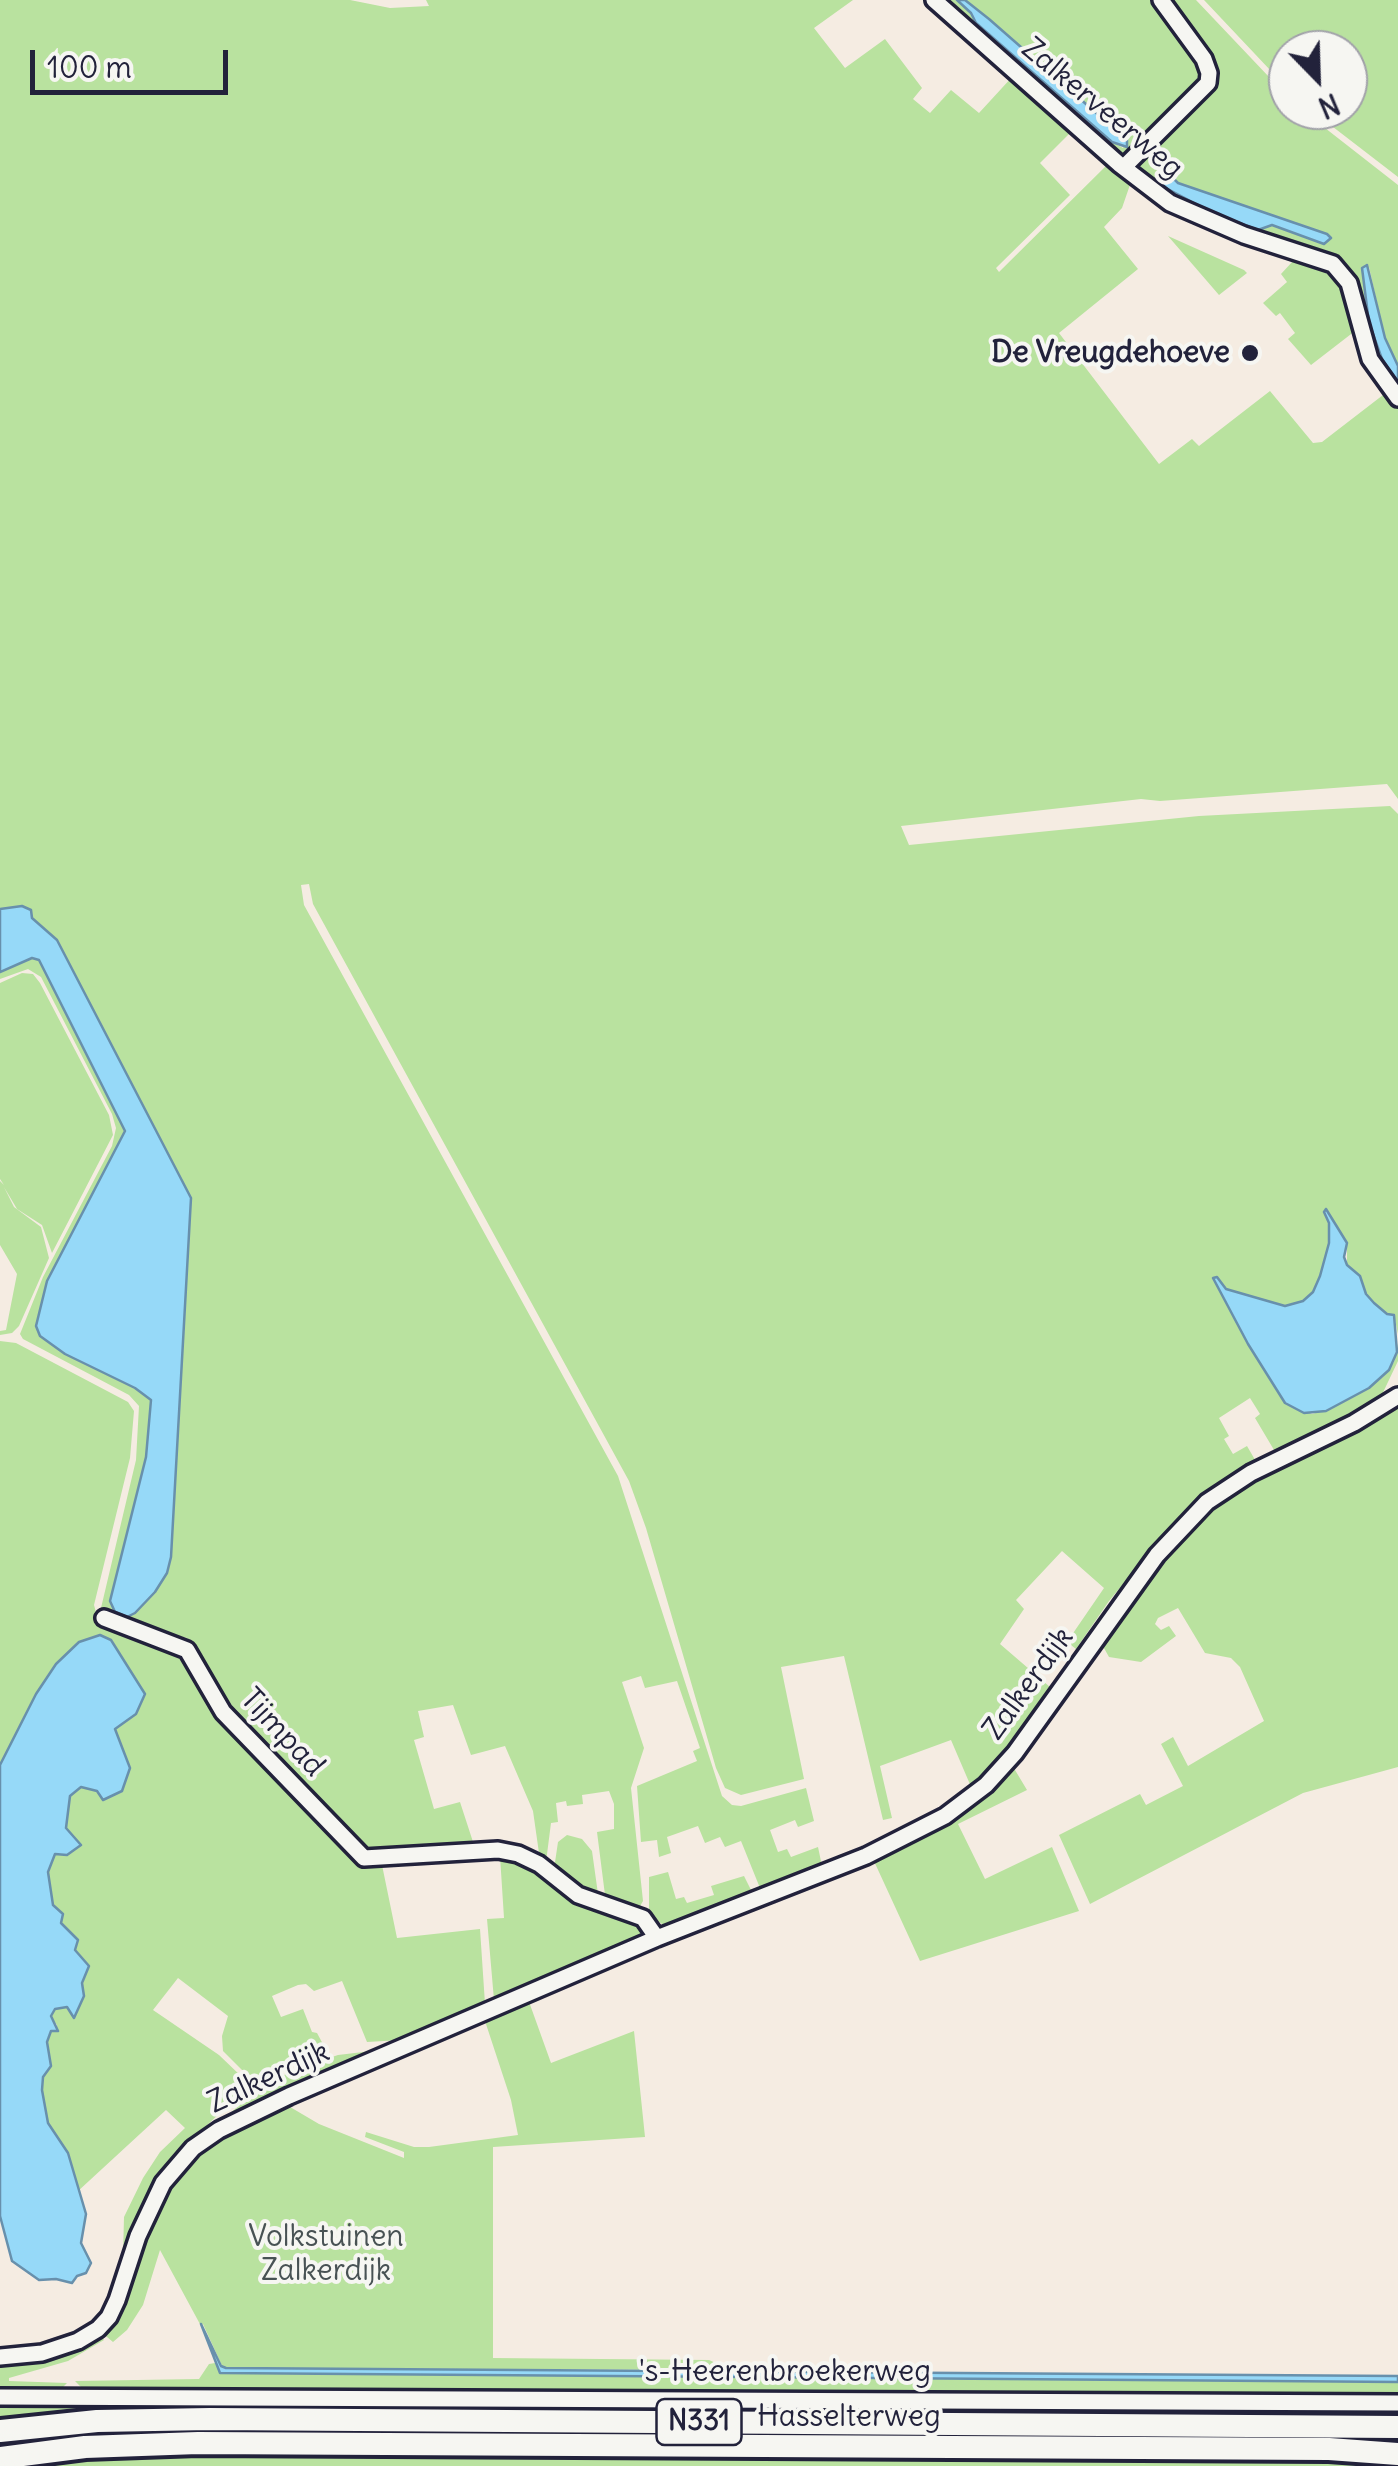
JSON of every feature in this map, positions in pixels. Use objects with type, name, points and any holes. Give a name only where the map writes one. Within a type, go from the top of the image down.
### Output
[{"type":"main road","name":"Hasselterweg","points":[[0,2431],[97,2422],[210,2419],[1398,2426]]},
{"type":"main road","name":"Hasselterweg","points":[[0,2458],[85,2447],[198,2443],[1309,2449],[1398,2454]]},
{"type":"street","name":"Zalkerveerweg","points":[[934,0],[1170,204],[1333,264],[1349,283],[1370,359],[1398,398]]},
{"type":"street","points":[[1124,167],[1194,101],[1208,82],[1210,73],[1204,59],[1162,0]]},
{"type":"street","name":"Zalkerdijk","points":[[0,2358],[42,2353],[78,2341],[98,2329],[118,2300],[148,2208],[177,2164],[205,2139],[289,2096],[657,1938],[925,1829],[964,1802],[1015,1753],[1136,1582],[1191,1517],[1231,1484],[1354,1423],[1398,1396]]},
{"type":"street","name":"Tijmpad","points":[[104,1618],[187,1650],[223,1712],[354,1850],[373,1859],[498,1850],[518,1854],[539,1864],[578,1895],[643,1918],[657,1938]]},
{"type":"street","name":"'s-Heerenbroekerweg","points":[[0,2397],[1398,2403]]},
{"type":"green space","points":[[0,0],[350,0],[390,8],[429,6],[426,0],[853,0],[814,28],[845,68],[885,39],[922,88],[913,99],[930,113],[951,90],[979,113],[1013,76],[1073,130],[1040,163],[1070,195],[996,268],[999,272],[1109,163],[1132,179],[1122,208],[1104,227],[1138,269],[1059,333],[1159,464],[1192,439],[1199,446],[1270,391],[1313,443],[1322,442],[1383,395],[1398,409],[1398,799],[1387,784],[1160,801],[1141,799],[901,826],[909,845],[1199,816],[1390,806],[1398,814],[1398,1334],[1394,1315],[1374,1303],[1360,1276],[1347,1265],[1347,1247],[1324,1212],[1329,1223],[1329,1243],[1313,1292],[1303,1301],[1285,1306],[1226,1289],[1217,1277],[1214,1280],[1285,1403],[1312,1414],[1333,1408],[1383,1377],[1394,1362],[1398,1343],[1398,1361],[1377,1405],[1277,1455],[1255,1418],[1260,1414],[1250,1398],[1219,1418],[1233,1454],[1247,1446],[1258,1465],[1235,1478],[1231,1474],[1212,1486],[1180,1515],[1109,1601],[1076,1649],[1067,1642],[1104,1588],[1062,1551],[1016,1600],[1024,1609],[1000,1644],[1050,1687],[1004,1753],[972,1789],[951,1740],[880,1766],[892,1818],[883,1820],[844,1656],[781,1667],[804,1779],[741,1795],[725,1788],[629,1481],[313,904],[309,884],[301,885],[304,905],[618,1476],[722,1796],[732,1805],[741,1806],[806,1788],[814,1821],[798,1827],[795,1820],[770,1830],[778,1852],[787,1849],[791,1857],[818,1847],[822,1866],[762,1893],[741,1841],[725,1847],[720,1837],[705,1843],[698,1826],[667,1837],[671,1853],[659,1857],[657,1840],[641,1842],[637,1786],[697,1761],[693,1751],[700,1748],[677,1681],[645,1688],[641,1676],[622,1682],[644,1748],[631,1788],[643,1901],[634,1910],[608,1902],[605,1895],[597,1832],[614,1829],[614,1804],[609,1791],[582,1795],[583,1804],[556,1803],[558,1822],[551,1823],[546,1862],[540,1860],[533,1811],[505,1746],[471,1755],[453,1705],[418,1711],[424,1737],[414,1740],[434,1809],[460,1802],[474,1845],[367,1852],[228,1711],[187,1638],[127,1623],[101,1608],[136,1460],[139,1406],[129,1395],[20,1334],[43,1277],[112,1146],[116,1128],[41,977],[28,969],[0,979],[0,972],[32,958],[39,960],[125,1131],[47,1281],[36,1326],[65,1354],[135,1388],[151,1400],[146,1457],[110,1601],[115,1612],[127,1617],[162,1582],[170,1549],[191,1199],[57,940],[32,918],[30,910],[22,906],[0,909]]},
{"type":"green space","points":[[939,0],[957,0],[965,5],[988,34],[1123,148],[1127,140],[965,0],[1156,0],[1203,63],[1204,80],[1124,156],[1119,156]]},
{"type":"green space","points":[[1167,0],[1196,0],[1268,76],[1268,130],[1328,130],[1398,185],[1398,366],[1385,338],[1369,267],[1366,308],[1372,331],[1398,383],[1398,393],[1382,374],[1349,274],[1180,203],[1141,176],[1142,157],[1213,84]],"holes":[[[1170,172],[1178,183],[1327,234],[1293,232],[1272,225],[1252,229],[1169,190]]]},
{"type":"green space","points":[[1204,0],[1398,0],[1398,177],[1337,130],[1368,130],[1368,30],[1268,30],[1268,68]]},
{"type":"green space","points":[[1168,236],[1244,270],[1247,273],[1219,295]]},
{"type":"green space","points":[[1303,257],[1340,276],[1355,331],[1311,365],[1288,339],[1295,333],[1280,313],[1276,316],[1263,303],[1287,282],[1281,274]]},
{"type":"green space","points":[[22,973],[33,974],[40,983],[109,1115],[113,1135],[52,1253],[42,1225],[17,1209],[4,1187],[14,1207],[41,1227],[49,1258],[19,1326],[12,1333],[0,1335],[0,1331],[6,1330],[17,1274],[0,1245],[0,1181],[4,1185],[0,1179],[0,983]]},
{"type":"green space","points":[[0,1341],[16,1343],[128,1402],[134,1411],[130,1458],[94,1605],[97,1616],[181,1651],[190,1660],[214,1712],[355,1857],[382,1865],[397,1938],[480,1929],[485,2004],[401,2040],[367,2042],[342,1981],[314,1991],[306,1984],[298,1985],[272,1996],[281,2017],[303,2009],[312,2032],[317,2033],[324,2046],[256,2084],[223,2051],[222,2036],[228,2016],[178,1978],[153,2010],[219,2055],[242,2077],[244,2090],[201,2131],[155,2187],[128,2235],[123,2256],[124,2217],[160,2152],[185,2128],[166,2110],[77,2192],[68,2153],[48,2123],[42,2090],[43,2077],[51,2066],[47,2042],[51,2031],[57,2031],[50,2016],[55,2009],[67,2007],[73,2017],[88,1966],[75,1950],[78,1940],[66,1931],[53,1905],[48,1872],[55,1853],[71,1837],[66,1828],[70,1797],[81,1786],[97,1791],[116,1737],[114,1729],[129,1720],[145,1694],[112,1640],[36,1694],[0,1765]]},
{"type":"green space","points":[[1398,1401],[1398,1767],[1303,1793],[1090,1904],[1059,1835],[1140,1794],[1146,1805],[1183,1786],[1161,1744],[1173,1737],[1188,1766],[1264,1721],[1240,1667],[1231,1658],[1205,1653],[1178,1608],[1158,1618],[1155,1624],[1161,1630],[1169,1626],[1176,1636],[1141,1662],[1109,1657],[1100,1641],[1177,1539],[1236,1485]]},
{"type":"green space","points":[[1012,1765],[1027,1790],[958,1824],[985,1879],[1052,1847],[1079,1911],[920,1961],[873,1859]]},
{"type":"green space","points":[[567,1835],[582,1839],[592,1851],[598,1894],[594,1898],[554,1869],[558,1842]]},
{"type":"green space","points":[[500,1856],[526,1861],[572,1897],[637,1919],[643,1931],[640,1939],[494,2000],[487,1919],[504,1918]]},
{"type":"green space","points":[[668,1872],[676,1899],[684,1897],[687,1903],[714,1895],[711,1886],[744,1876],[754,1896],[662,1924],[651,1916],[649,1909],[649,1877]]},
{"type":"green space","name":"Volkstuinen Zalkerdijk","points":[[528,1999],[551,2063],[634,2031],[645,2137],[493,2147],[493,2358],[709,2360],[718,2364],[719,2370],[223,2368],[203,2324],[160,2250],[143,2305],[127,2330],[113,2342],[101,2332],[157,2199],[209,2140],[285,2104],[319,2124],[404,2158],[404,2152],[365,2137],[366,2132],[414,2147],[518,2135],[511,2100],[484,2018]]},
{"type":"green space","points":[[380,2050],[216,2126],[254,2092],[293,2070],[338,2055]]},
{"type":"green space","points":[[99,2334],[104,2340],[68,2361],[9,2378],[67,2383],[58,2392],[0,2393],[0,2363]]},
{"type":"green space","points":[[215,2363],[221,2373],[1398,2382],[1398,2398],[85,2391],[75,2381],[199,2379],[209,2364]]},
{"type":"green space","points":[[0,2403],[1398,2408],[1398,2420],[0,2424]]},
{"type":"green space","points":[[130,2451],[1337,2458],[1397,2466],[0,2466]]},
{"type":"water","points":[[957,0],[965,0],[989,19],[1127,140],[1127,147],[1112,142],[976,23]]},
{"type":"water","points":[[1165,170],[1178,183],[1331,238],[1324,244],[1272,225],[1258,230],[1213,213],[1164,187],[1159,178]]},
{"type":"water","points":[[1367,265],[1385,338],[1398,366],[1398,383],[1382,359],[1369,323],[1362,268]]},
{"type":"water","points":[[22,906],[31,910],[32,918],[57,940],[191,1198],[171,1557],[167,1573],[155,1592],[127,1617],[115,1612],[110,1601],[146,1457],[151,1400],[135,1388],[65,1354],[40,1336],[36,1326],[47,1281],[125,1131],[39,960],[32,958],[0,972],[0,909]]},
{"type":"water","points":[[1326,1209],[1347,1243],[1347,1265],[1360,1276],[1374,1303],[1394,1315],[1397,1352],[1389,1370],[1369,1388],[1326,1411],[1304,1413],[1285,1403],[1213,1278],[1217,1277],[1226,1289],[1285,1306],[1303,1301],[1313,1292],[1329,1243]]},
{"type":"water","points":[[100,1635],[111,1640],[145,1694],[136,1714],[115,1729],[130,1768],[122,1791],[103,1800],[97,1791],[81,1787],[70,1796],[66,1828],[81,1845],[67,1855],[55,1854],[48,1872],[53,1905],[63,1914],[61,1923],[78,1940],[75,1950],[89,1966],[82,1983],[84,1996],[74,2018],[67,2007],[55,2009],[51,2016],[58,2031],[51,2031],[47,2042],[51,2066],[43,2077],[42,2090],[48,2123],[68,2153],[86,2214],[81,2243],[91,2263],[86,2273],[72,2283],[39,2280],[12,2261],[0,2216],[0,1765],[56,1664],[79,1642]]},
{"type":"water","points":[[201,2324],[221,2366],[226,2368],[1398,2376],[1398,2382],[220,2373]]},
{"type":"place","name":"De Vreugdehoeve","points":[[1250,353]]}]
